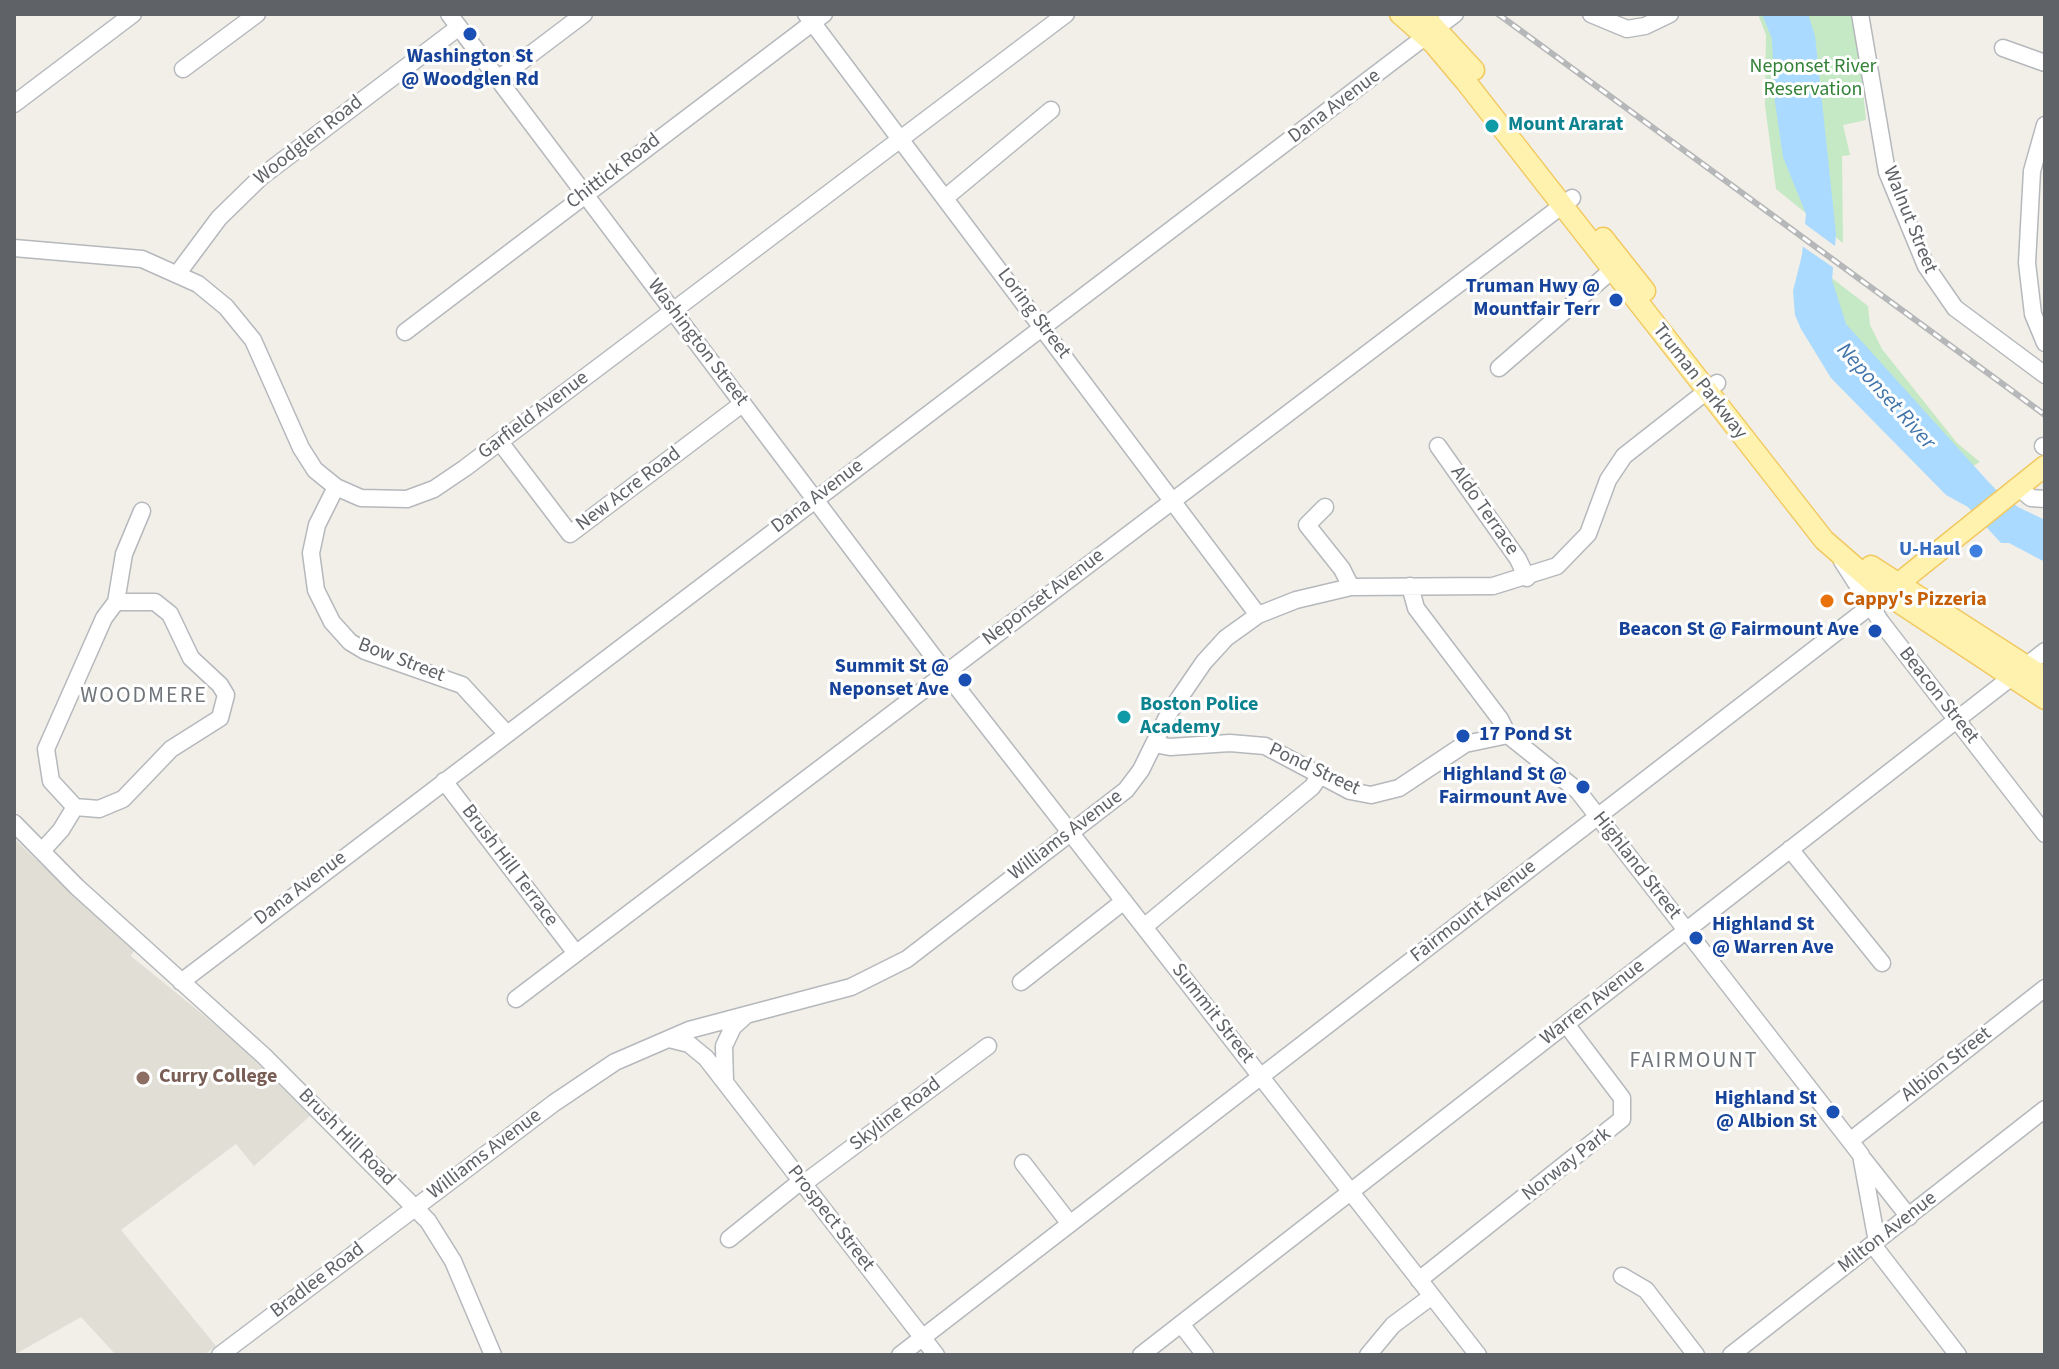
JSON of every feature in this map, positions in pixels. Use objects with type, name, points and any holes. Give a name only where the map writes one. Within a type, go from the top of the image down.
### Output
[{"type":"main road","name":"Truman Parkway","points":[[1400,14],[1433,33]]},
{"type":"main road","name":"Truman Parkway","points":[[1422,14],[1433,33],[1712,387],[1799,512],[1837,553],[1884,595],[2019,671],[2045,678]]},
{"type":"main road","name":"Truman Parkway","points":[[1567,202],[1611,271],[1822,518],[1865,560],[1884,595]]},
{"type":"main road","name":"Fairmount Avenue","points":[[1884,595],[2016,490],[2044,457]]},
{"type":"main road","name":"Truman Parkway","points":[[2019,671],[2045,699]]},
{"type":"street","points":[[14,104],[133,14]]},
{"type":"street","points":[[183,69],[257,14]]},
{"type":"street","points":[[498,79],[584,14]]},
{"type":"street","name":"Garfield Avenue","points":[[14,248],[132,257],[178,273],[213,295],[248,333],[305,456],[315,470],[336,487],[370,500],[417,496],[442,484],[500,442],[1066,14]]},
{"type":"street","name":"Dana Avenue","points":[[181,982],[1455,14]]},
{"type":"street","points":[[1591,14],[1627,29],[1645,26],[1670,14]]},
{"type":"street","name":"Walnut Street","points":[[1860,14],[1887,172],[1926,266],[1955,308],[2045,375]]},
{"type":"street","name":"Loring Street","points":[[814,17],[900,139],[1258,615]]},
{"type":"street","name":"Chittick Road","points":[[405,332],[814,17]]},
{"type":"street","name":"Washington Street","points":[[454,21],[945,672]]},
{"type":"street","name":"Woodglen Road","points":[[178,273],[219,218],[261,177],[454,21]]},
{"type":"street","points":[[2003,48],[2045,63]]},
{"type":"street","points":[[945,198],[1051,110]]},
{"type":"street","points":[[2045,125],[2032,171],[2027,263],[2045,343]]},
{"type":"street","name":"Neponset Avenue","points":[[516,999],[1567,202]]},
{"type":"street","points":[[1499,368],[1534,341],[1543,326],[1611,271]]},
{"type":"street","name":"Williams Avenue","points":[[415,1208],[578,1086],[628,1055],[665,1039],[750,1013],[842,990],[891,969],[1126,790],[1169,713],[1204,662],[1226,638],[1258,615],[1296,600],[1351,587],[1493,586],[1527,578],[1557,566],[1578,549],[1592,526],[1608,480],[1624,456],[1712,387]]},
{"type":"street","name":"New Acre Road","points":[[500,442],[570,534],[742,404]]},
{"type":"street","name":"Aldo Terrace","points":[[1438,446],[1518,559],[1527,578]]},
{"type":"street","name":"Bow Street","points":[[336,487],[317,525],[311,553],[316,590],[332,622],[350,642],[365,651],[462,685],[506,733]]},
{"type":"street","points":[[2016,490],[2031,498],[2045,499]]},
{"type":"street","points":[[1325,507],[1307,525],[1342,569],[1351,587]]},
{"type":"street","points":[[116,602],[155,602],[170,614],[191,658],[220,685],[226,695],[220,718],[171,749],[123,799],[99,809],[75,807],[51,781],[46,749],[104,618],[116,602],[124,554],[142,511]]},
{"type":"street","name":"Highland Street","points":[[1410,586],[1416,608],[1500,719],[1508,735],[1565,778],[1598,816],[1909,1217]]},
{"type":"street","name":"Beacon Street","points":[[1884,595],[1956,720],[2045,834]]},
{"type":"street","name":"Fairmount Avenue","points":[[900,1355],[1884,595]]},
{"type":"street","name":"Warren Avenue","points":[[1141,1355],[2045,651]]},
{"type":"street","name":"Summit Street","points":[[945,672],[1478,1355]]},
{"type":"street","name":"Pond Street","points":[[1154,744],[1170,747],[1230,743],[1265,746],[1357,793],[1386,793],[1465,744],[1508,735]]},
{"type":"street","points":[[1144,927],[1312,787],[1321,774]]},
{"type":"street","name":"Brush Hill Terrace","points":[[444,781],[575,952]]},
{"type":"street","points":[[42,851],[61,830],[75,807]]},
{"type":"street","name":"Brush Hill Road","points":[[14,823],[181,982],[264,1056],[415,1208],[448,1251],[493,1355]]},
{"type":"street","points":[[1790,849],[1882,963]]},
{"type":"street","points":[[1021,982],[1124,901]]},
{"type":"street","name":"Albion Street","points":[[1850,1141],[2045,988]]},
{"type":"street","points":[[725,1083],[722,1062],[726,1040],[733,1027],[750,1013]]},
{"type":"street","name":"Norway Park","points":[[1419,1280],[1622,1119],[1625,1108],[1622,1098],[1566,1024]]},
{"type":"street","name":"Prospect Street","points":[[665,1039],[695,1047],[936,1355]]},
{"type":"street","name":"Skyline Road","points":[[729,1239],[988,1046]]},
{"type":"street","name":"Milton Avenue","points":[[1731,1355],[2045,1109]]},
{"type":"street","name":"Highland Street","points":[[1861,1155],[1875,1243],[1956,1354]]},
{"type":"street","points":[[1023,1163],[1070,1224]]},
{"type":"street","name":"Bradlee Road","points":[[220,1355],[415,1208]]},
{"type":"street","points":[[1622,1276],[1646,1290],[1696,1355]]},
{"type":"street","points":[[1368,1355],[1393,1325],[1432,1296]]},
{"type":"street","points":[[1181,1324],[1205,1355]]},
{"type":"shaded area","name":"Curry College","points":[[14,839],[134,951],[131,956],[234,1040],[310,1116],[254,1166],[236,1144],[121,1230],[216,1346],[204,1355],[116,1355],[81,1317],[14,1355]]},
{"type":"green space","name":"Neponset River Reservation","points":[[1758,14],[1855,14],[1866,120],[1843,125],[1850,155],[1842,156],[1843,243],[1776,189],[1765,105],[1766,35]]},
{"type":"green space","points":[[1815,265],[1868,306],[1870,325],[1882,349],[1957,443],[1980,462],[1971,467],[1995,488],[1980,498],[1856,371]]},
{"type":"water","name":"Neponset River","points":[[1762,14],[1808,14],[1815,36],[1836,234],[1832,280],[1846,324],[1994,488],[2018,507],[2045,520],[2045,562],[2009,543],[2001,543],[1968,507],[1946,495],[1831,378],[1801,329],[1795,315],[1793,291],[1802,255],[1806,214],[1783,157],[1775,102],[1772,39]]},
{"type":"pier","points":[[1801,221],[1839,249],[1837,270],[1799,244]]},
{"type":"railway","points":[[1498,14],[2045,415]]},
{"type":"place","name":"Washington St @ Woodglen Rd","points":[[470,34]]},
{"type":"place","name":"Mount Ararat","points":[[1492,126]]},
{"type":"place","name":"Truman Hwy @ Mountfair Terr","points":[[1616,300]]},
{"type":"place","name":"U-Haul","points":[[1976,551]]},
{"type":"place","name":"Cappy's Pizzeria","points":[[1827,601]]},
{"type":"place","name":"Beacon St @ Fairmount Ave","points":[[1875,631]]},
{"type":"place","name":"Summit St @ Neponset Ave","points":[[965,680]]},
{"type":"place","name":"Boston Police Academy","points":[[1124,717]]},
{"type":"place","name":"17 Pond St","points":[[1463,736]]},
{"type":"place","name":"Highland St @ Fairmount Ave","points":[[1583,787]]},
{"type":"place","name":"Highland St @ Warren Ave","points":[[1696,938]]},
{"type":"place","name":"Curry College","points":[[143,1078]]},
{"type":"place","name":"Highland St @ Albion St","points":[[1833,1112]]},
{"type":"district","name":"WOODMERE","points":[[144,697]]},
{"type":"district","name":"FAIRMOUNT","points":[[1694,1062]]}]
